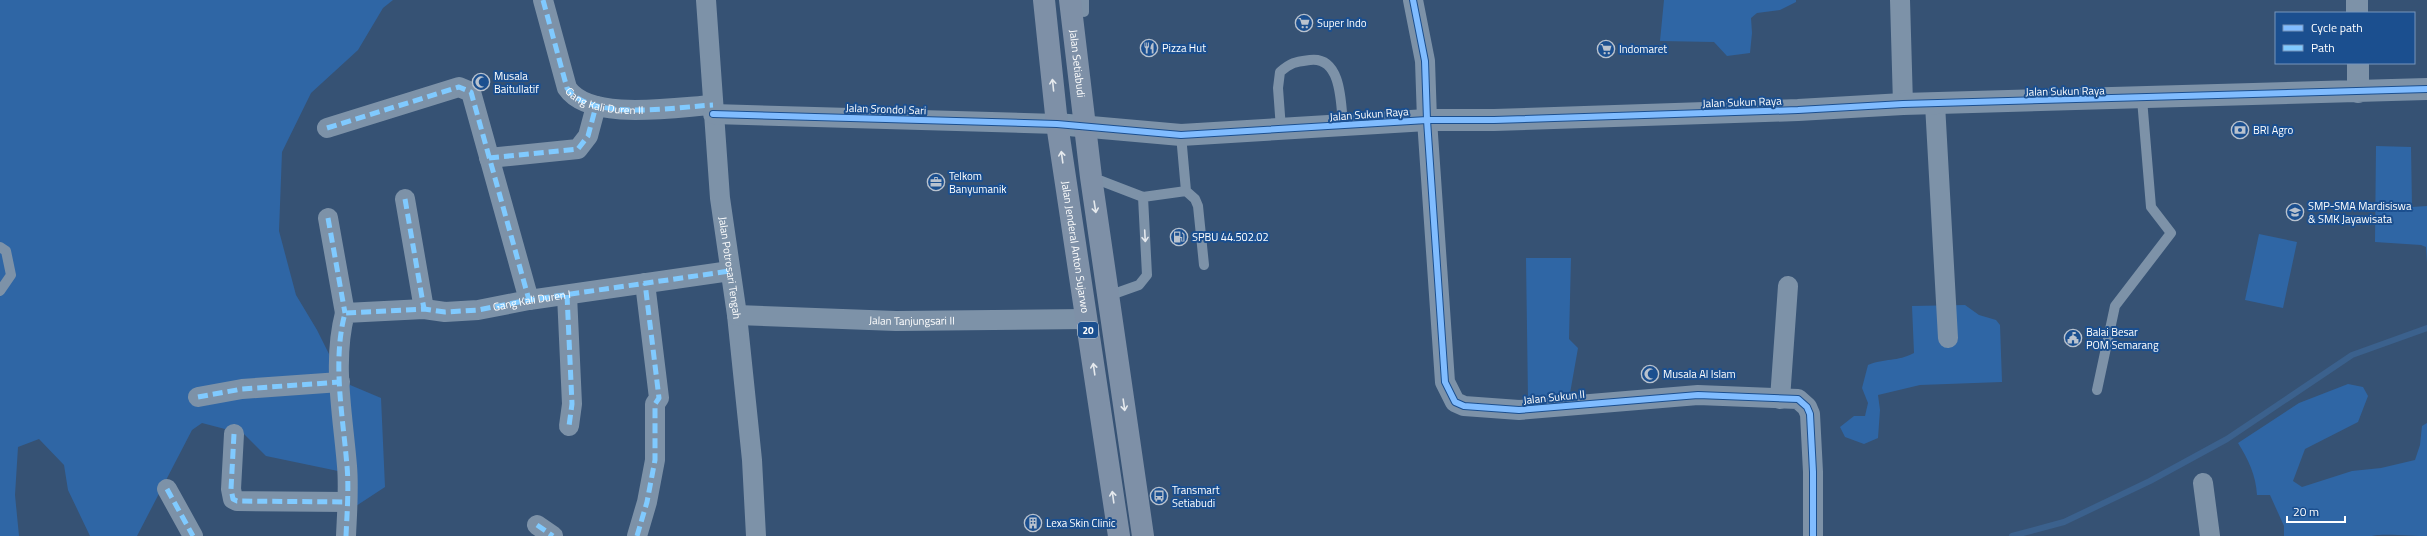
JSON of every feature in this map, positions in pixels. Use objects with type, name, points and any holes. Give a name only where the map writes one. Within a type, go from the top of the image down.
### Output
[{"type":"highway","name":"20","points":[[1044,0],[1057,124]]},
{"type":"highway","name":"Jalan Setiabudi","points":[[1077,6],[1084,126]]},
{"type":"highway","name":"Jalan Jenderal Anton Sujarwo","points":[[1057,124],[1119,536]]},
{"type":"highway","name":"20","points":[[1084,126],[1142,536]]},
{"type":"street","name":"Gang Kali Duren II","points":[[543,0],[567,88],[577,100],[614,111],[713,109]]},
{"type":"street","name":"Jalan Potrosari Tengah","points":[[706,0],[720,198],[737,315],[752,460],[756,536]]},
{"type":"street","points":[[1413,0],[1424,53],[1427,120]]},
{"type":"street","points":[[1900,0],[1903,104]]},
{"type":"street","points":[[2357,0],[2357,12]]},
{"type":"street","points":[[2358,64],[2358,92]]},
{"type":"street","points":[[327,128],[459,87],[471,92],[529,300]]},
{"type":"street","name":"Jalan Sukun Raya","points":[[1057,124],[1181,135],[1427,120],[1494,120],[1798,110],[1903,104],[2142,99],[2427,90]]},
{"type":"street","points":[[1935,104],[1948,338]]},
{"type":"street","points":[[490,158],[578,149],[588,136],[596,106]]},
{"type":"street","name":"Jalan Srondol Sari","points":[[713,109],[1057,124]]},
{"type":"street","name":"Jalan Sukun II","points":[[1427,120],[1445,382],[1455,402],[1464,406],[1519,410],[1698,396],[1798,399],[1807,407],[1810,414],[1813,472],[1813,536]]},
{"type":"street","points":[[404,199],[424,309]]},
{"type":"street","points":[[328,218],[344,320],[340,382],[347,467],[346,536]]},
{"type":"street","name":"Gang Kali Duren I","points":[[344,320],[424,309],[445,312],[478,310],[529,300],[730,271]]},
{"type":"street","points":[[637,536],[647,502],[655,460],[655,404],[659,398],[645,283]]},
{"type":"street","points":[[1780,398],[1788,286]]},
{"type":"street","points":[[568,294],[572,404],[570,426]]},
{"type":"street","name":"Jalan Tanjungsari II","points":[[737,315],[896,321],[1086,319]]},
{"type":"street","points":[[198,397],[242,389],[340,382]]},
{"type":"street","points":[[234,434],[231,489],[233,499],[237,501],[347,502]]},
{"type":"street","points":[[2203,483],[2210,536]]},
{"type":"street","points":[[167,489],[193,536]]},
{"type":"lane","points":[[1077,6],[1084,0]]},
{"type":"lane","points":[[1281,129],[1278,88],[1280,72],[1292,62],[1318,59],[1330,65],[1338,84],[1343,126]]},
{"type":"lane","points":[[2097,390],[2115,306],[2171,233],[2151,207],[2142,99]]},
{"type":"lane","points":[[1181,135],[1186,191],[1195,199],[1198,206],[1204,265]]},
{"type":"lane","points":[[1091,178],[1143,197],[1186,191]]},
{"type":"lane","points":[[1108,296],[1139,286],[1147,275],[1143,197]]},
{"type":"lane","points":[[0,247],[6,251],[11,275],[0,291]]},
{"type":"shaded area","points":[[0,0],[393,0],[383,8],[358,50],[311,93],[282,152],[279,231],[296,295],[317,330],[343,382],[381,398],[385,487],[356,506],[338,471],[266,456],[244,434],[202,423],[192,430],[137,536],[90,536],[68,490],[64,465],[39,439],[18,447],[15,495],[19,536],[0,536]]},
{"type":"shaded area","points":[[1664,0],[1796,0],[1796,2],[1780,10],[1757,13],[1751,18],[1752,33],[1750,53],[1727,56],[1714,42],[1660,41]]},
{"type":"shaded area","points":[[2376,146],[2411,147],[2412,207],[2427,206],[2427,263],[2426,247],[2421,245],[2375,242]]},
{"type":"shaded area","points":[[2259,234],[2297,242],[2283,308],[2245,300]]},
{"type":"shaded area","points":[[1526,258],[1571,258],[1569,339],[1578,348],[1569,399],[1528,399]]},
{"type":"shaded area","points":[[1965,305],[1979,315],[1996,320],[2000,325],[2002,382],[1920,385],[1878,395],[1880,410],[1878,438],[1864,444],[1845,437],[1840,427],[1854,416],[1865,416],[1868,403],[1862,388],[1868,365],[1880,361],[1902,358],[1914,353],[1912,306]]},
{"type":"shaded area","points":[[2348,384],[2363,387],[2368,396],[2358,422],[2305,449],[2293,481],[2302,487],[2352,471],[2381,468],[2415,460],[2420,445],[2422,426],[2427,423],[2427,536],[2284,536],[2284,526],[2270,495],[2257,495],[2251,468],[2238,443],[2299,403]]},
{"type":"waterway","points":[[2012,536],[2064,522],[2150,481],[2227,439],[2352,355],[2427,328]]},
{"type":"marked path","points":[[543,0],[567,88],[578,99],[594,105],[614,109],[635,110],[713,105]]},
{"type":"marked path","points":[[327,128],[459,87],[471,92],[529,300]]},
{"type":"marked path","points":[[489,158],[578,149],[588,136],[596,106]]},
{"type":"marked path","points":[[405,199],[424,309]]},
{"type":"marked path","points":[[328,218],[345,313]]},
{"type":"marked path","points":[[346,536],[348,475],[341,409],[339,370],[339,351],[345,313],[424,309],[445,312],[478,310],[529,300],[730,271]]},
{"type":"marked path","points":[[637,536],[647,502],[655,460],[655,404],[659,398],[645,283]]},
{"type":"marked path","points":[[567,295],[572,404],[569,426]]},
{"type":"marked path","points":[[198,397],[242,389],[340,382]]},
{"type":"marked path","points":[[234,434],[231,489],[233,499],[237,501],[347,502]]},
{"type":"marked path","points":[[167,489],[193,536]]},
{"type":"marked path","points":[[537,525],[553,536]]},
{"type":"cycle path","points":[[1413,0],[1425,61],[1427,120],[1445,382],[1455,402],[1464,406],[1519,410],[1698,395],[1798,399],[1807,407],[1810,414],[1813,472],[1813,536]]},
{"type":"cycle path","points":[[713,114],[1057,124],[1181,135],[1427,120],[1494,120],[1798,110],[1903,104],[2427,89]]},
{"type":"place","name":"Super Indo","points":[[1304,23]]},
{"type":"place","name":"Pizza Hut","points":[[1149,48]]},
{"type":"place","name":"Indomaret","points":[[1606,49]]},
{"type":"place","name":"Musala Baitullatif","points":[[481,82]]},
{"type":"place","name":"BRI Agro","points":[[2240,130]]},
{"type":"place","name":"Telkom Banyumanik","points":[[936,182]]},
{"type":"place","name":"SMP-SMA Mardisiswa & SMK Jayawisata","points":[[2295,212]]},
{"type":"place","name":"SPBU 44.502.02","points":[[1179,237]]},
{"type":"place","name":"Balai Besar POM Semarang","points":[[2073,338]]},
{"type":"place","name":"Musala Al Islam","points":[[1650,374]]},
{"type":"place","name":"Transmart Setiabudi","points":[[1159,496]]},
{"type":"place","name":"Lexa Skin Clinic","points":[[1033,523]]}]
